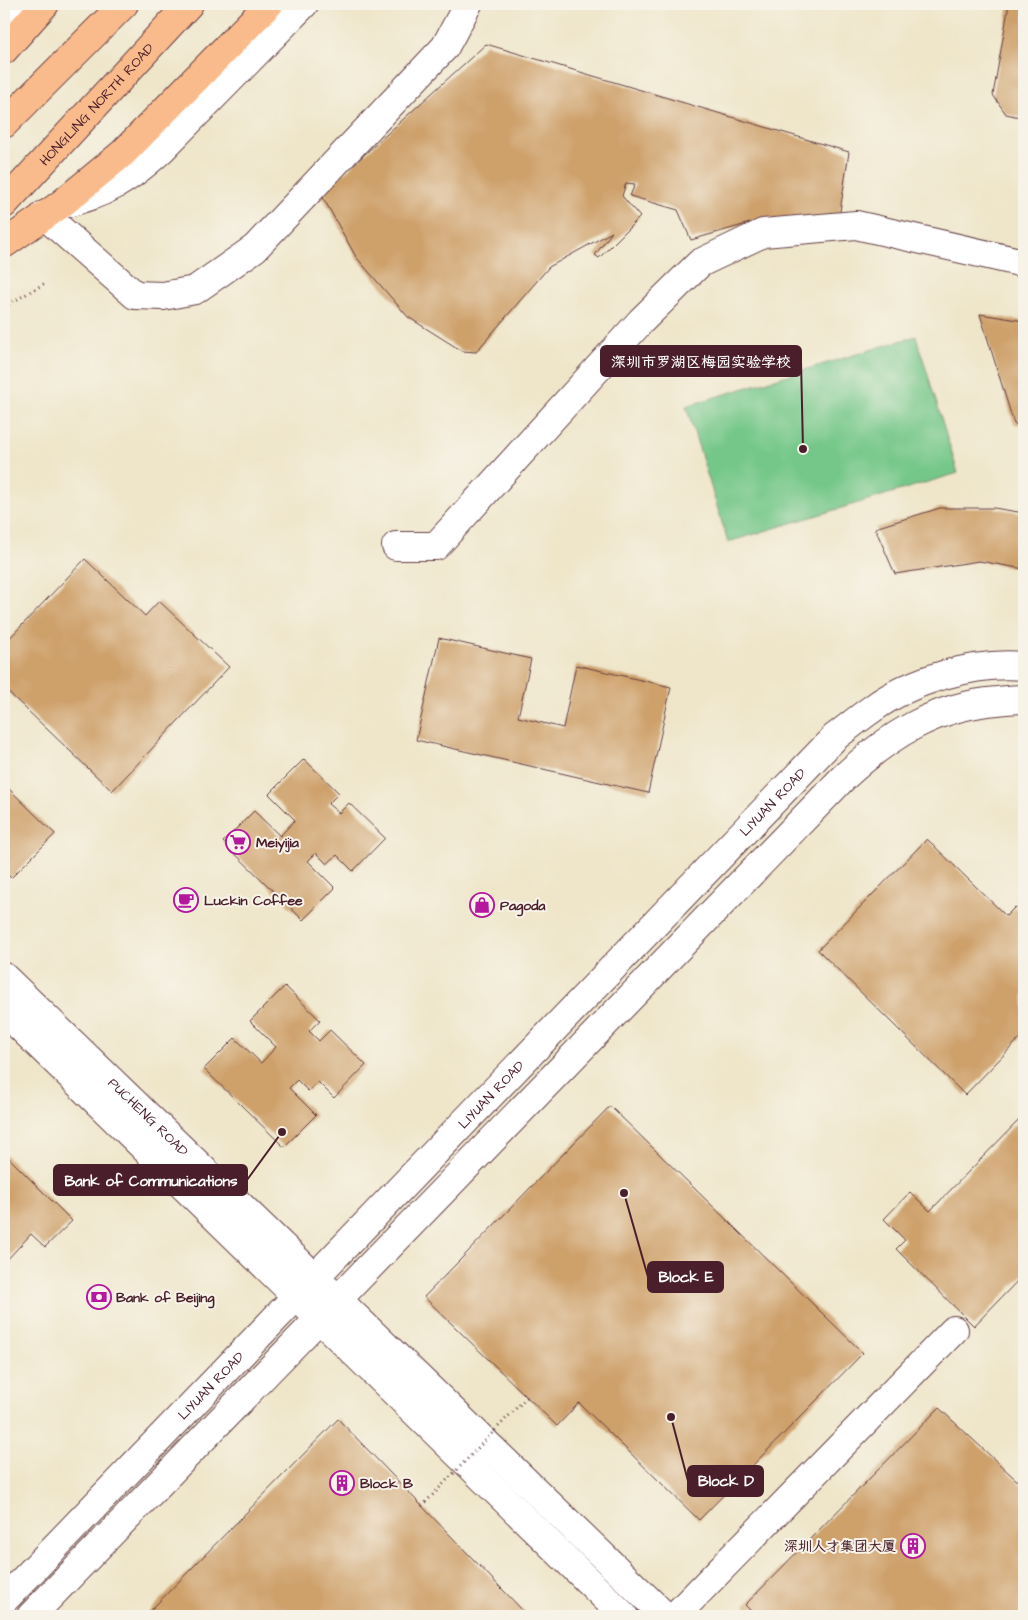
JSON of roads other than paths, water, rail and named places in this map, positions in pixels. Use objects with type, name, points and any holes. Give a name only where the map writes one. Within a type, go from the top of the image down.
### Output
[{"type":"main road","points":[[4,50],[45,4]]},
{"type":"main road","points":[[4,124],[124,4]]},
{"type":"main road","name":"HONGLING NORTH ROAD","points":[[4,204],[189,4]]},
{"type":"main road","points":[[4,244],[52,210],[123,153],[269,4]]},
{"type":"street","points":[[4,12],[11,4]]},
{"type":"street","points":[[304,4],[141,168],[111,189],[52,210],[135,295],[163,296],[196,290],[254,248],[445,47],[468,4]]},
{"type":"street","points":[[396,546],[436,546],[641,322],[700,263],[763,234],[856,225],[1024,263]]},
{"type":"street","name":"LIYUAN ROAD","points":[[4,1600],[835,738],[873,708],[915,685],[957,671],[1006,665],[1024,666]]},
{"type":"street","points":[[31,1616],[867,755],[898,733],[936,714],[976,703],[1024,699]]},
{"type":"street","name":"PUCHENG ROAD","points":[[4,977],[305,1287]]},
{"type":"street","name":"PUCHENG ROAD","points":[[4,1011],[328,1309]]},
{"type":"street","points":[[328,1309],[624,1616]]},
{"type":"street","points":[[328,1309],[665,1616]]},
{"type":"street","points":[[674,1616],[954,1330]]},
{"type":"place","name":"深圳市罗湖区梅园实验学校","points":[[803,449]]},
{"type":"place","name":"Meiyijia","points":[[238,842]]},
{"type":"place","name":"Luckin Coffee","points":[[186,900]]},
{"type":"place","name":"Pagoda","points":[[482,905]]},
{"type":"place","name":"Bank of Communications","points":[[282,1132]]},
{"type":"place","name":"Block E","points":[[624,1193]]},
{"type":"place","name":"Bank of Beijing","points":[[99,1297]]},
{"type":"place","name":"Block D","points":[[671,1417]]},
{"type":"place","name":"Block B","points":[[342,1483]]},
{"type":"place","name":"深圳人才集团大厦","points":[[913,1546]]}]
